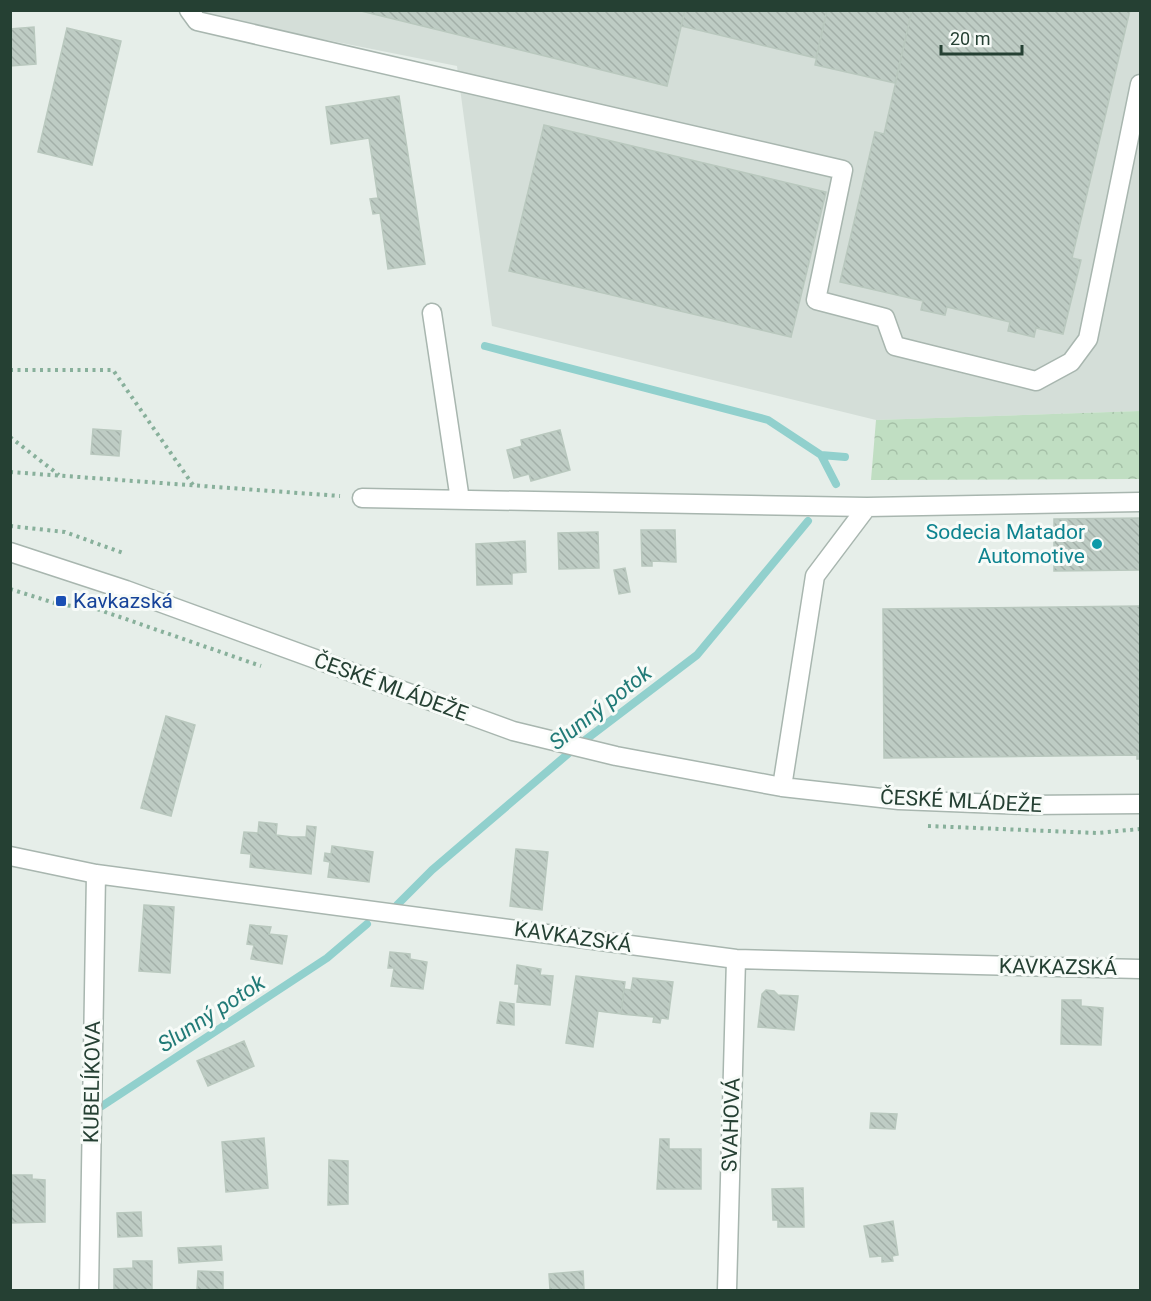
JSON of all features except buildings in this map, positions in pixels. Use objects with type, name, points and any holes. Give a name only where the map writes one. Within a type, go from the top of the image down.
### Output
[{"type":"street","points":[[189,10],[197,21],[843,170],[816,300],[885,318],[895,346],[1036,381],[1071,362],[1088,339],[1140,84]]},
{"type":"street","points":[[432,313],[460,500]]},
{"type":"street","points":[[362,498],[867,507],[1140,502]]},
{"type":"street","points":[[782,787],[815,576],[867,507]]},
{"type":"street","name":"ČESKÉ MLÁDEŽE","points":[[10,552],[126,590],[513,731],[616,756],[782,787],[911,800],[1027,805],[1140,804]]},
{"type":"street","name":"KAVKAZSKÁ","points":[[10,856],[96,874],[736,958],[1140,969]]},
{"type":"street","name":"KUBELÍKOVA","points":[[89,1290],[96,874]]},
{"type":"street","name":"SVAHOVÁ","points":[[727,1290],[736,958]]},
{"type":"path","points":[[10,370],[113,370],[193,485]]},
{"type":"path","points":[[10,437],[59,475]]},
{"type":"path","points":[[10,472],[362,498]]},
{"type":"path","points":[[10,526],[65,532],[123,552]]},
{"type":"path","points":[[10,589],[61,605],[94,608],[266,668]]},
{"type":"shaded area","points":[[182,11],[1140,11],[1140,411],[876,420],[492,326],[457,66]]},
{"type":"green space","points":[[1140,411],[1140,479],[871,480],[876,420]]},
{"type":"waterway","points":[[485,346],[768,420],[821,455]]},
{"type":"waterway","name":"Slunný potok","points":[[836,484],[821,455],[845,457]]},
{"type":"waterway","name":"Slunný potok","points":[[397,905],[432,870],[576,747],[697,655],[808,521]]},
{"type":"waterway","name":"Slunný potok","points":[[102,1106],[327,958],[367,924]]},
{"type":"place","name":"Sodecia Matador Automotive","points":[[1097,544]]},
{"type":"place","name":"Kavkazská","points":[[61,601]]}]
